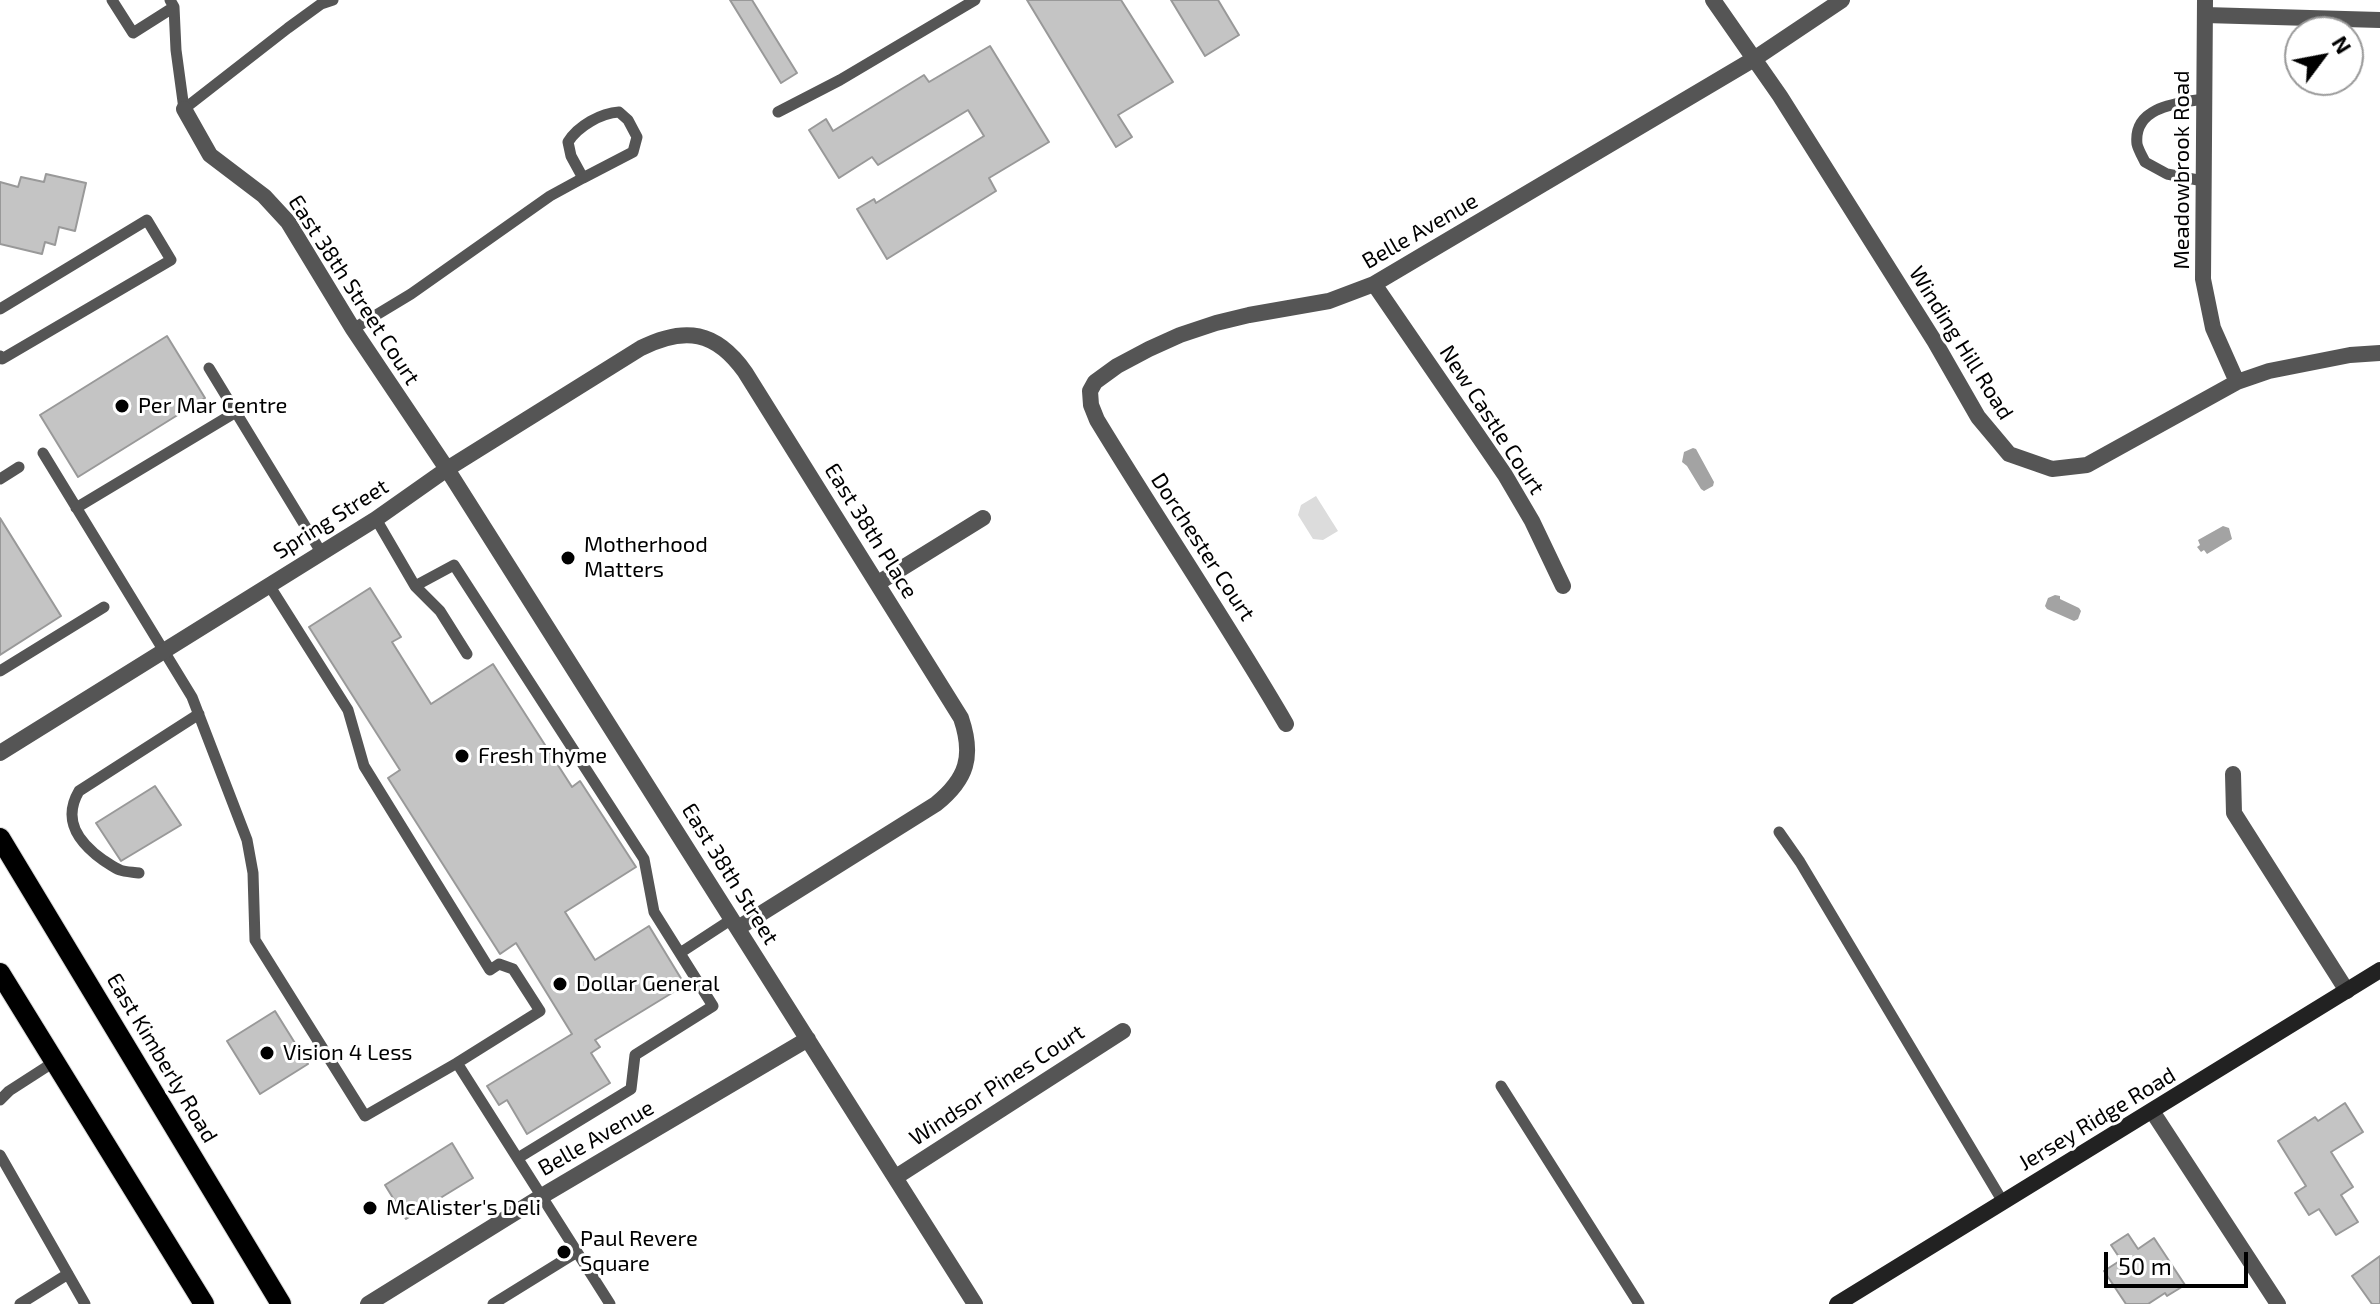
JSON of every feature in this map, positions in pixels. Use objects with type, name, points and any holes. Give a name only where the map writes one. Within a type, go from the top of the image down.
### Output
[{"type":"main road","name":"East Kimberly Road","points":[[0,838],[281,1304]]},
{"type":"main road","name":"Jersey Ridge Road","points":[[1837,1304],[2380,970]]},
{"type":"main road","points":[[0,973],[204,1304]]},
{"type":"street","name":"Winding Hill Road","points":[[1713,0],[1780,96],[1935,342],[1978,417],[2009,454],[2052,469],[2087,465],[2237,382],[2283,368],[2350,355],[2380,353]]},
{"type":"street","name":"Belle Avenue","points":[[1090,391],[1105,373],[1180,335],[1249,315],[1329,301],[1374,284],[1754,59],[1842,0]]},
{"type":"street","points":[[2205,8],[2380,20]]},
{"type":"street","name":"Meadowbrook Road","points":[[2205,8],[2203,279],[2213,328],[2237,382]]},
{"type":"street","name":"East 38th Street Court","points":[[184,109],[210,155],[264,196],[288,222],[353,329],[447,469]]},
{"type":"street","name":"New Castle Court","points":[[1374,284],[1505,475],[1532,521],[1563,586]]},
{"type":"street","name":"Spring Street","points":[[0,753],[376,519],[447,469],[641,348],[658,339],[689,334]]},
{"type":"street","name":"East 38th Place","points":[[689,334],[722,346],[734,357],[961,718],[967,736],[965,770],[950,793],[735,924]]},
{"type":"street","name":"Dorchester Court","points":[[1090,391],[1097,420],[1157,519],[1236,638],[1286,724]]},
{"type":"street","name":"East 38th Street","points":[[447,469],[975,1304]]},
{"type":"street","points":[[878,583],[983,518]]},
{"type":"street","points":[[2233,774],[2234,813],[2347,991]]},
{"type":"street","name":"Windsor Pines Court","points":[[896,1177],[1123,1031]]},
{"type":"street","name":"Belle Avenue","points":[[368,1304],[542,1196],[808,1039]]},
{"type":"street","points":[[2152,1111],[2278,1304]]},
{"type":"lane","points":[[112,0],[133,33],[172,3]]},
{"type":"lane","points":[[184,109],[288,28],[321,4],[333,0]]},
{"type":"lane","points":[[778,112],[840,80],[975,0]]},
{"type":"lane","points":[[172,3],[184,109]]},
{"type":"lane","points":[[2203,181],[2167,174],[2145,162],[2137,143],[2141,123],[2150,114],[2164,106],[2204,99]]},
{"type":"lane","points":[[353,329],[411,294],[550,196],[633,152],[637,137],[628,120],[619,112],[607,113],[574,133],[568,142],[571,156],[583,178]]},
{"type":"lane","points":[[0,309],[147,220],[171,260],[2,359],[0,356]]},
{"type":"lane","points":[[209,368],[321,552]]},
{"type":"lane","points":[[76,508],[236,412]]},
{"type":"lane","points":[[43,453],[192,697],[247,840],[253,873],[255,940],[365,1116],[540,1011],[513,969],[499,964],[490,970],[364,766],[348,710],[269,585]]},
{"type":"lane","points":[[0,479],[19,467]]},
{"type":"lane","points":[[376,519],[415,586],[440,611],[467,654]]},
{"type":"lane","points":[[415,586],[454,565],[644,859],[654,912],[713,1006],[635,1055],[631,1089],[518,1158]]},
{"type":"lane","points":[[0,671],[104,607]]},
{"type":"lane","points":[[139,873],[119,870],[90,851],[78,836],[71,805],[79,791],[199,714]]},
{"type":"lane","points":[[1779,832],[1800,862],[2003,1202]]},
{"type":"lane","points":[[680,953],[735,924]]},
{"type":"lane","points":[[0,1100],[54,1062]]},
{"type":"lane","points":[[457,1063],[610,1304]]},
{"type":"lane","points":[[1501,1086],[1639,1304]]},
{"type":"lane","points":[[0,1155],[85,1304]]},
{"type":"lane","points":[[493,1304],[577,1252]]},
{"type":"lane","points":[[20,1304],[68,1274]]},
{"type":"shaded area","points":[[1693,448],[1714,482],[1704,491],[1682,462],[1684,452]]},
{"type":"shaded area","points":[[1316,496],[1338,531],[1323,540],[1313,539],[1298,515],[1301,505]]},
{"type":"shaded area","points":[[2223,526],[2229,528],[2232,539],[2207,554],[2204,550],[2201,552],[2197,547],[2200,545],[2198,540]]},
{"type":"shaded area","points":[[2055,595],[2079,608],[2078,619],[2074,621],[2047,609],[2048,598]]},
{"type":"building","points":[[730,0],[752,0],[797,73],[781,83]]},
{"type":"building","points":[[1027,0],[1121,0],[1173,82],[1118,115],[1132,137],[1116,147]]},
{"type":"building","points":[[1171,0],[1218,0],[1239,35],[1205,56]]},
{"type":"building","points":[[990,46],[1049,142],[989,178],[996,191],[887,259],[857,209],[874,199],[876,203],[984,136],[968,110],[878,165],[872,157],[839,178],[809,130],[826,119],[833,131],[924,75],[929,82]]},
{"type":"building","points":[[46,174],[86,183],[75,231],[59,227],[55,245],[45,242],[42,254],[0,244],[0,182],[18,187],[21,177],[44,182]]},
{"type":"building","name":"Per Mar Centre","points":[[167,336],[205,398],[78,477],[40,415]]},
{"type":"building","points":[[0,518],[61,616],[0,655]]},
{"type":"building","points":[[370,588],[401,637],[392,642],[431,704],[493,664],[572,787],[580,781],[636,867],[565,912],[595,960],[649,926],[685,985],[595,1040],[600,1047],[591,1053],[610,1083],[527,1134],[507,1100],[499,1105],[487,1086],[572,1034],[516,943],[500,954],[388,778],[400,770],[309,627]]},
{"type":"building","points":[[155,786],[181,825],[121,861],[96,823]]},
{"type":"building","name":"Vision 4 Less","points":[[275,1011],[308,1064],[260,1094],[227,1041]]},
{"type":"building","points":[[2345,1103],[2363,1132],[2331,1152],[2353,1187],[2341,1195],[2358,1222],[2336,1235],[2319,1209],[2309,1215],[2295,1193],[2306,1186],[2278,1141],[2315,1117],[2318,1121]]},
{"type":"building","points":[[452,1143],[473,1178],[406,1219],[385,1185]]},
{"type":"building","points":[[2128,1234],[2138,1249],[2154,1238],[2185,1285],[2148,1304],[2126,1304],[2104,1271],[2121,1260],[2111,1245]]},
{"type":"building","points":[[2380,1256],[2380,1304],[2372,1304],[2352,1276]]},
{"type":"place","name":"Per Mar Centre","points":[[122,406]]},
{"type":"place","name":"Motherhood Matters","points":[[568,558]]},
{"type":"place","name":"Fresh Thyme","points":[[462,756]]},
{"type":"place","name":"Dollar General","points":[[560,984]]},
{"type":"place","name":"Vision 4 Less","points":[[267,1053]]},
{"type":"place","name":"McAlister's Deli","points":[[370,1208]]},
{"type":"place","name":"Paul Revere Square","points":[[564,1252]]}]
